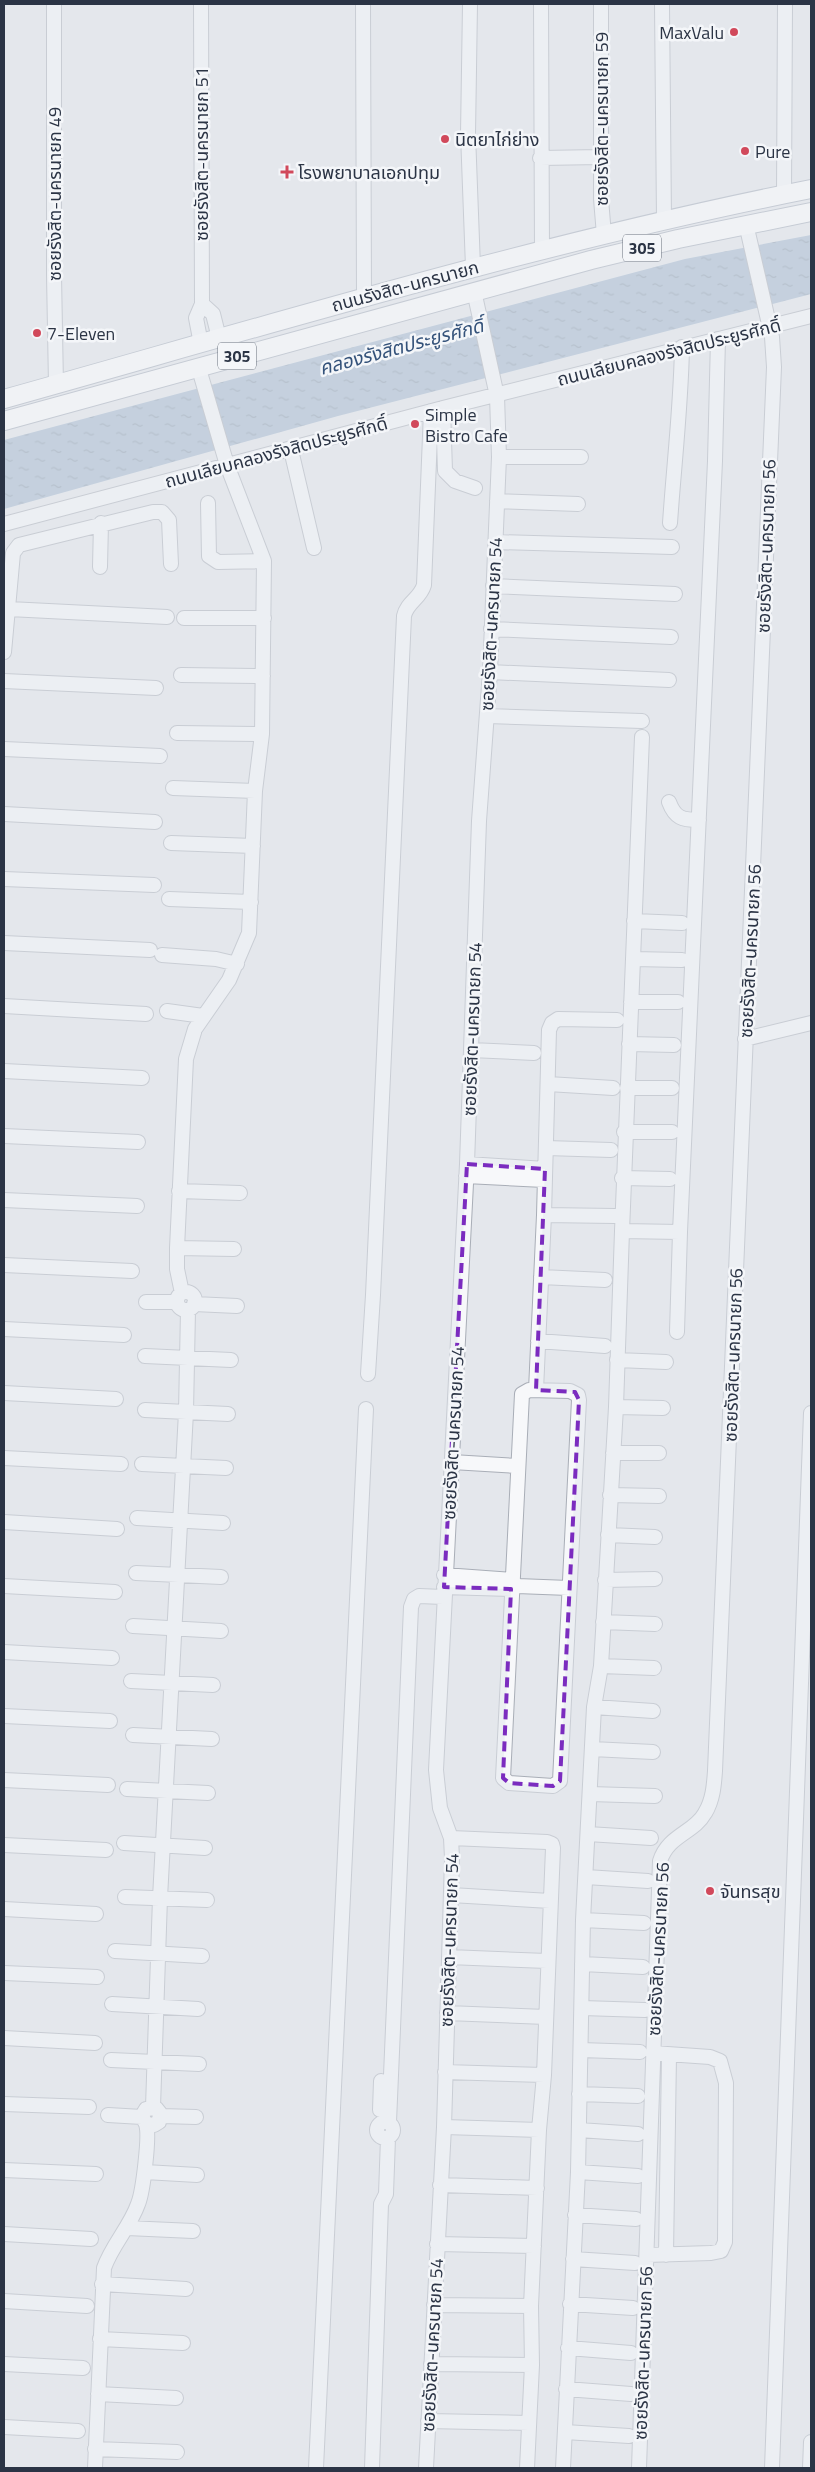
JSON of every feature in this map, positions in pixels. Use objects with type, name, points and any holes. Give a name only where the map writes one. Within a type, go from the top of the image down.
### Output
[{"type":"main road","name":"ถนนรังสิต-นครนายก","points":[[4,400],[364,296],[448,274],[604,235],[811,189]]},
{"type":"main road","name":"ถนนรังสิต-นครนายก","points":[[4,421],[201,375],[253,351],[473,296],[591,260],[748,233],[811,212]]},
{"type":"main road","points":[[473,296],[475,267]]},
{"type":"main road","points":[[448,274],[473,296]]},
{"type":"street","name":"ซอยรังสิต-นครนายก 49","points":[[54,4],[56,385]]},
{"type":"street","name":"ซอยรังสิต-นครนายก 51","points":[[201,4],[202,304],[196,318],[201,344]]},
{"type":"street","points":[[363,4],[364,296]]},
{"type":"street","points":[[470,4],[468,144],[475,267]]},
{"type":"street","points":[[541,4],[540,158],[542,252]]},
{"type":"street","name":"ซอยรังสิต-นครนายก 59","points":[[601,4],[601,158],[604,235]]},
{"type":"street","points":[[662,4],[664,221]]},
{"type":"street","points":[[777,4],[785,10],[784,194]]},
{"type":"street","points":[[540,158],[601,158]]},
{"type":"street","name":"ซอยรังสิต-นครนายก 56","points":[[639,2468],[648,2255],[646,2053],[660,1861],[664,1849],[704,1815],[713,1791],[716,1771],[774,368],[769,324],[748,233]]},
{"type":"street","name":"ซอยรังสิต-นครนายก 54","points":[[426,2468],[444,2127],[451,1838],[440,1808],[436,1770],[444,1586],[467,1170],[479,821],[490,672],[499,457],[496,393],[473,296]]},
{"type":"street","points":[[202,304],[213,314],[219,338]]},
{"type":"street","name":"ถนนเลียบคลองรังสิตประยูรศักดิ์","points":[[4,524],[226,460],[291,450],[496,393],[769,324],[811,316]]},
{"type":"street","points":[[677,1332],[715,461],[718,338]]},
{"type":"street","points":[[670,524],[673,467],[680,412],[682,347]]},
{"type":"street","points":[[95,2468],[102,2284],[107,2259],[127,2228],[138,2204],[145,2172],[154,2062],[160,1898],[186,1412],[185,1302],[177,1269],[184,1070],[190,1039],[202,1016],[224,990],[249,933],[256,791],[262,734],[264,561],[226,460],[201,375]]},
{"type":"street","points":[[437,409],[445,471],[455,481],[475,488]]},
{"type":"street","points":[[368,1374],[404,616],[406,609],[422,593],[424,585],[437,409]]},
{"type":"street","points":[[291,450],[314,548]]},
{"type":"street","points":[[499,457],[581,457]]},
{"type":"street","points":[[498,501],[578,504]]},
{"type":"street","points":[[208,503],[209,556],[212,560],[218,562],[264,561]]},
{"type":"street","points":[[4,652],[13,553],[15,548],[23,543],[153,512],[167,515],[169,520],[171,564]]},
{"type":"street","points":[[100,567],[101,523]]},
{"type":"street","points":[[496,542],[672,547]]},
{"type":"street","points":[[493,586],[675,594]]},
{"type":"street","points":[[9,609],[168,617]]},
{"type":"street","points":[[184,618],[264,618]]},
{"type":"street","points":[[491,629],[671,638]]},
{"type":"street","points":[[490,672],[669,680]]},
{"type":"street","points":[[181,675],[263,676]]},
{"type":"street","points":[[4,681],[156,688]]},
{"type":"street","points":[[487,716],[642,722]]},
{"type":"street","points":[[177,733],[262,734]]},
{"type":"street","points":[[563,2468],[578,2172],[583,1920],[594,1707],[601,1666],[616,1407],[624,1132],[620,1088],[629,1044],[642,737]]},
{"type":"street","points":[[4,749],[160,756]]},
{"type":"street","points":[[173,788],[256,791]]},
{"type":"street","points":[[669,802],[673,813],[677,817],[684,820],[699,820]]},
{"type":"street","points":[[4,814],[155,822]]},
{"type":"street","points":[[170,842],[253,846]]},
{"type":"street","points":[[4,879],[154,885]]},
{"type":"street","points":[[169,899],[251,902]]},
{"type":"street","points":[[634,921],[682,923]]},
{"type":"street","points":[[4,943],[156,952],[216,959],[237,964]]},
{"type":"street","points":[[633,959],[682,960]]},
{"type":"street","points":[[631,1002],[678,1002]]},
{"type":"street","points":[[4,1006],[146,1014]]},
{"type":"street","points":[[167,1011],[202,1016]]},
{"type":"street","points":[[536,1390],[544,1215],[549,1030],[552,1023],[558,1019],[617,1020]]},
{"type":"street","points":[[745,1039],[811,1023]]},
{"type":"street","points":[[629,1044],[674,1045]]},
{"type":"street","points":[[471,1050],[534,1053]]},
{"type":"street","points":[[4,1071],[142,1078]]},
{"type":"street","points":[[548,1084],[620,1088],[672,1088]]},
{"type":"street","points":[[624,1132],[672,1132]]},
{"type":"street","points":[[4,1136],[138,1142]]},
{"type":"street","points":[[546,1148],[611,1150]]},
{"type":"street","points":[[467,1170],[544,1175]]},
{"type":"street","points":[[622,1178],[670,1179]]},
{"type":"street","points":[[179,1191],[240,1193]]},
{"type":"street","points":[[4,1200],[137,1206]]},
{"type":"street","points":[[544,1215],[615,1216]]},
{"type":"street","points":[[622,1231],[680,1232]]},
{"type":"street","points":[[177,1248],[234,1249]]},
{"type":"street","points":[[4,1265],[132,1272]]},
{"type":"street","points":[[541,1277],[605,1280]]},
{"type":"street","points":[[146,1302],[185,1302],[237,1306]]},
{"type":"street","points":[[4,1329],[124,1335]]},
{"type":"street","points":[[538,1341],[605,1346]]},
{"type":"street","points":[[145,1356],[231,1360]]},
{"type":"street","points":[[617,1360],[666,1362]]},
{"type":"street","points":[[529,1390],[536,1390],[575,1392],[579,1400],[560,1781],[553,1786],[509,1783],[503,1778],[522,1394],[529,1390]]},
{"type":"street","points":[[4,1393],[116,1399]]},
{"type":"street","points":[[616,1407],[663,1408]]},
{"type":"street","points":[[316,2468],[366,1409]]},
{"type":"street","points":[[145,1410],[228,1414]]},
{"type":"street","points":[[772,2468],[811,1412]]},
{"type":"street","points":[[613,1453],[659,1453]]},
{"type":"street","points":[[4,1458],[121,1464]]},
{"type":"street","points":[[452,1462],[518,1466]]},
{"type":"street","points":[[142,1464],[226,1468]]},
{"type":"street","points":[[610,1495],[659,1496]]},
{"type":"street","points":[[137,1518],[222,1523]]},
{"type":"street","points":[[4,1522],[117,1529]]},
{"type":"street","points":[[608,1535],[655,1537]]},
{"type":"street","points":[[136,1573],[221,1577]]},
{"type":"street","points":[[606,1580],[655,1579]]},
{"type":"street","points":[[384,2130],[411,1607],[414,1598],[444,1586],[513,1585],[569,1588]]},
{"type":"street","points":[[4,1586],[115,1592]]},
{"type":"street","points":[[603,1622],[655,1624]]},
{"type":"street","points":[[133,1626],[221,1631]]},
{"type":"street","points":[[4,1652],[112,1658]]},
{"type":"street","points":[[601,1666],[654,1668]]},
{"type":"street","points":[[131,1681],[213,1685]]},
{"type":"street","points":[[594,1707],[653,1711]]},
{"type":"street","points":[[4,1716],[110,1721]]},
{"type":"street","points":[[133,1735],[212,1739]]},
{"type":"street","points":[[592,1749],[653,1752]]},
{"type":"street","points":[[4,1780],[108,1785]]},
{"type":"street","points":[[127,1789],[208,1793]]},
{"type":"street","points":[[590,1794],[655,1796]]},
{"type":"street","points":[[588,1834],[651,1838]]},
{"type":"street","points":[[451,1838],[547,1842],[552,1844],[544,2075],[539,2130],[531,2306],[532,2365],[527,2468]]},
{"type":"street","points":[[124,1843],[205,1848]]},
{"type":"street","points":[[4,1845],[106,1850]]},
{"type":"street","points":[[586,1877],[648,1881]]},
{"type":"street","points":[[450,1895],[550,1901]]},
{"type":"street","points":[[125,1897],[208,1900]]},
{"type":"street","points":[[4,1909],[96,1914]]},
{"type":"street","points":[[583,1920],[644,1923]]},
{"type":"street","points":[[115,1951],[202,1956]]},
{"type":"street","points":[[449,1957],[547,1961]]},
{"type":"street","points":[[582,1964],[643,1967]]},
{"type":"street","points":[[4,1973],[97,1978]]},
{"type":"street","points":[[112,2004],[198,2009]]},
{"type":"street","points":[[582,2008],[645,2010]]},
{"type":"street","points":[[447,2013],[546,2017]]},
{"type":"street","points":[[4,2038],[95,2043]]},
{"type":"street","points":[[580,2050],[710,2057],[720,2062],[723,2070],[726,2083],[725,2242],[721,2251],[648,2255]]},
{"type":"street","points":[[666,2255],[669,2055]]},
{"type":"street","points":[[110,2060],[199,2064]]},
{"type":"street","points":[[445,2072],[544,2075]]},
{"type":"street","points":[[372,2468],[381,2204],[386,2194],[381,2081]]},
{"type":"street","points":[[579,2094],[638,2096]]},
{"type":"street","points":[[4,2104],[89,2107]]},
{"type":"street","points":[[108,2115],[196,2116]]},
{"type":"street","points":[[444,2127],[539,2130]]},
{"type":"street","points":[[579,2130],[638,2134]]},
{"type":"street","points":[[4,2170],[96,2174]]},
{"type":"street","points":[[145,2172],[197,2174]]},
{"type":"street","points":[[578,2172],[638,2176]]},
{"type":"street","points":[[440,2185],[537,2188]]},
{"type":"street","points":[[575,2215],[636,2219]]},
{"type":"street","points":[[127,2228],[193,2231]]},
{"type":"street","points":[[4,2234],[91,2239]]},
{"type":"street","points":[[437,2244],[534,2246]]},
{"type":"street","points":[[573,2259],[635,2263]]},
{"type":"street","points":[[102,2284],[186,2288]]},
{"type":"street","points":[[4,2301],[87,2306]]},
{"type":"street","points":[[570,2304],[633,2308]]},
{"type":"street","points":[[434,2305],[531,2306]]},
{"type":"street","points":[[100,2339],[183,2343]]},
{"type":"street","points":[[568,2348],[631,2353]]},
{"type":"street","points":[[4,2364],[82,2368]]},
{"type":"street","points":[[431,2364],[532,2365]]},
{"type":"street","points":[[566,2389],[630,2394]]},
{"type":"street","points":[[98,2394],[176,2398]]},
{"type":"street","points":[[428,2421],[529,2423]]},
{"type":"street","points":[[4,2427],[78,2431]]},
{"type":"street","points":[[565,2432],[629,2436]]},
{"type":"street","points":[[810,2462],[811,2442]]},
{"type":"street","points":[[95,2449],[177,2452]]},
{"type":"highlighted area","points":[[467,1164],[545,1169],[536,1390],[575,1392],[579,1400],[560,1781],[553,1786],[509,1783],[503,1778],[511,1589],[444,1587]]},
{"type":"water","name":"คลองรังสิตประยูรศักดิ์","points":[[811,235],[811,294],[338,416],[4,509],[4,440],[685,259]]},
{"type":"place","name":"MaxValu","points":[[734,32]]},
{"type":"place","name":"นิตยาไก่ย่าง","points":[[445,139]]},
{"type":"place","name":"Pure","points":[[745,151]]},
{"type":"place","name":"โรงพยาบาลเอกปทุม","points":[[287,172]]},
{"type":"place","name":"7-Eleven","points":[[37,333]]},
{"type":"place","name":"Simple Bistro Cafe","points":[[415,424]]},
{"type":"place","name":"จันทรสุข","points":[[710,1891]]}]
